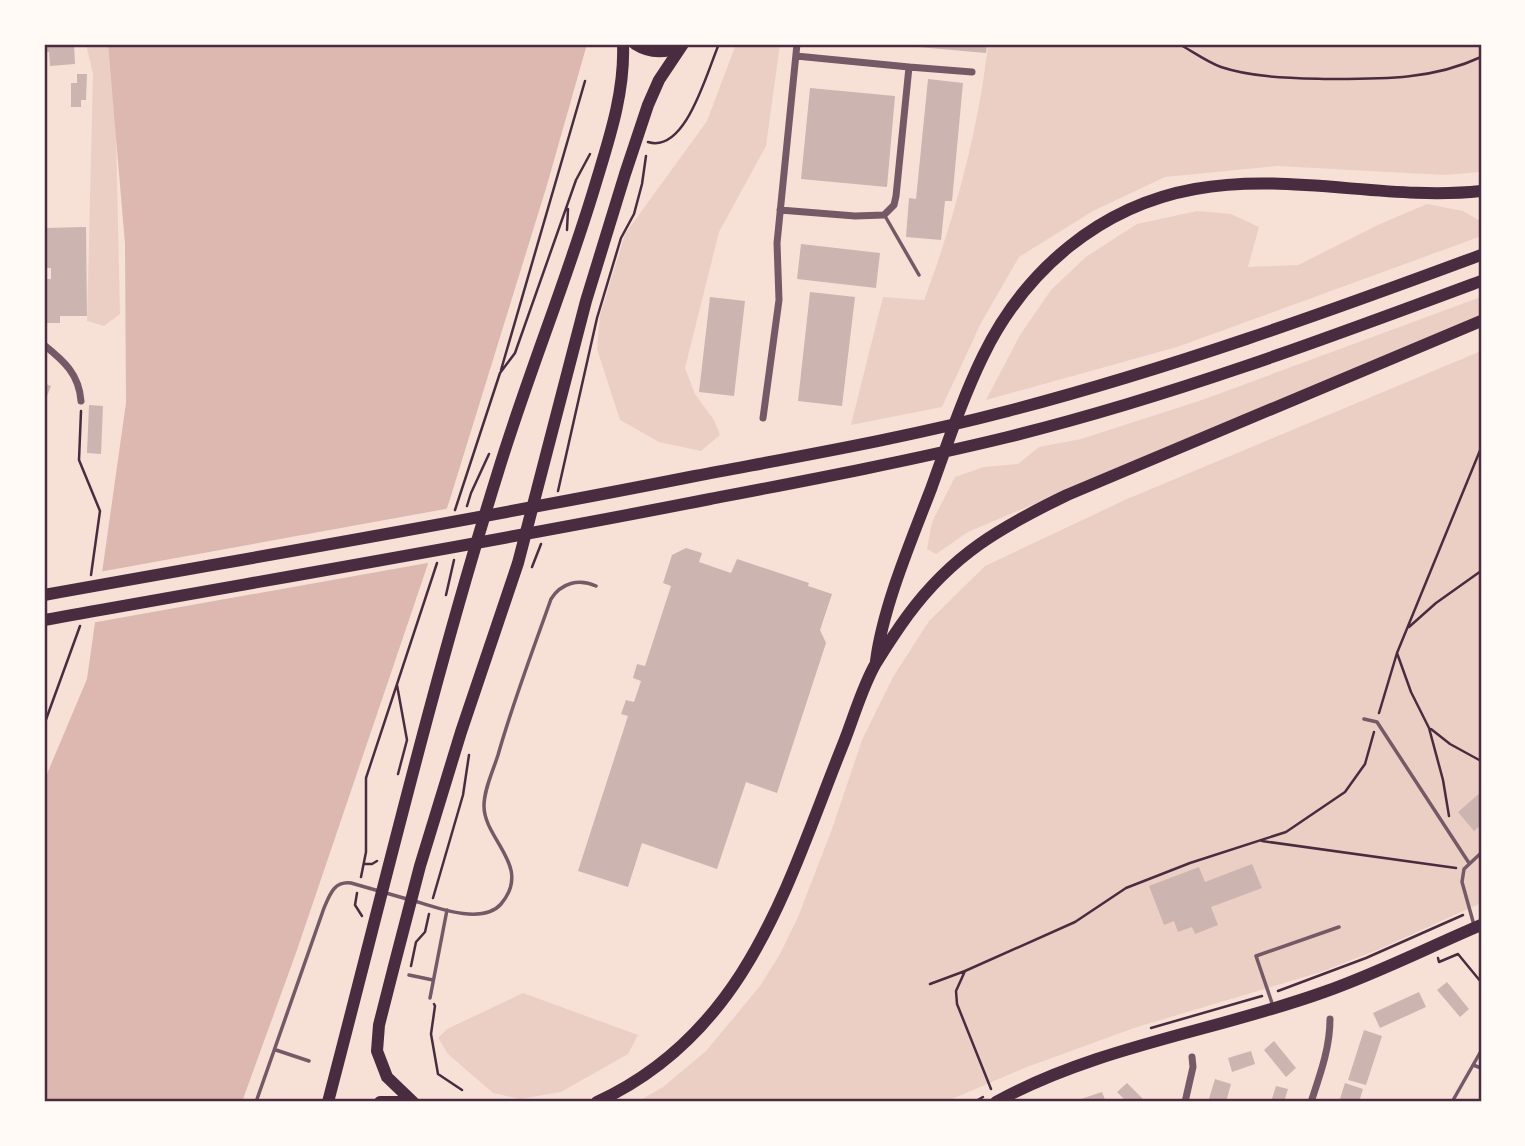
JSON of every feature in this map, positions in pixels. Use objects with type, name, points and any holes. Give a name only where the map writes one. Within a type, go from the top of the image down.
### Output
[{"type":"main road","points":[[329,1101],[427,721],[498,472],[579,240],[610,137],[622,79],[623,44]]},
{"type":"main road","points":[[635,44],[643,49],[660,52],[683,44]]},
{"type":"main road","points":[[413,1102],[387,1077],[377,1051],[379,1025],[411,901],[476,685],[519,563],[586,301],[625,174],[659,80],[683,44]]},
{"type":"main road","points":[[875,665],[879,633],[923,508],[976,371],[1011,307],[1047,264],[1091,230],[1142,204],[1196,189],[1224,185],[1300,185],[1437,193],[1481,191]]},
{"type":"main road","points":[[44,595],[607,494],[918,433],[1187,360],[1481,255]]},
{"type":"main road","points":[[44,620],[611,519],[921,457],[1098,413],[1268,360],[1481,281]]},
{"type":"main road","points":[[597,1102],[632,1083],[683,1045],[729,994],[754,956],[793,874],[875,665],[908,615],[951,567],[980,542],[1009,523],[1067,495],[1481,321]]},
{"type":"main road","points":[[996,1102],[1029,1085],[1097,1059],[1324,992],[1478,926]]},
{"type":"main road","points":[[380,1102],[413,1102]]},
{"type":"street","points":[[763,418],[779,300],[777,243],[797,44]]},
{"type":"street","points":[[796,56],[972,72]]},
{"type":"street","points":[[780,210],[855,216],[884,215],[894,205],[909,67]]},
{"type":"street","points":[[44,345],[64,360],[80,386],[81,401]]},
{"type":"street","points":[[1311,1102],[1327,1053],[1330,1019]]},
{"type":"street","points":[[1185,1102],[1193,1068],[1192,1057]]},
{"type":"lane","points":[[884,215],[919,275]]},
{"type":"lane","points":[[256,1102],[330,894],[338,884],[346,882],[411,901],[475,915],[488,913],[502,903],[511,883],[510,866],[485,813],[488,787],[508,720],[551,599],[568,584],[579,581],[596,586]]},
{"type":"lane","points":[[1364,719],[1377,722],[1469,863]]},
{"type":"lane","points":[[1478,926],[1470,912],[1462,882],[1464,869],[1481,853]]},
{"type":"lane","points":[[430,998],[447,910]]},
{"type":"lane","points":[[1273,1007],[1256,956],[1339,927]]},
{"type":"lane","points":[[409,975],[433,981]]},
{"type":"lane","points":[[276,1050],[309,1061]]},
{"type":"lane","points":[[1452,1102],[1481,1051]]},
{"type":"lane","points":[[1473,1065],[1481,1068]]},
{"type":"path","points":[[650,131],[648,142],[658,145],[680,131],[689,118],[719,44]]},
{"type":"path","points":[[1179,44],[1221,67],[1283,78],[1389,79],[1426,75],[1481,57]]},
{"type":"path","points":[[500,373],[585,81]]},
{"type":"path","points":[[568,205],[576,180],[594,147]]},
{"type":"path","points":[[81,401],[79,460],[100,511],[90,580]]},
{"type":"path","points":[[930,984],[1075,922],[1126,888],[1190,863],[1286,832],[1345,793],[1365,764],[1397,653],[1481,448]]},
{"type":"path","points":[[1406,630],[1436,603],[1481,571]]},
{"type":"path","points":[[44,725],[76,639],[82,615]]},
{"type":"path","points":[[1397,653],[1411,692],[1429,728],[1443,780],[1454,842]]},
{"type":"path","points":[[397,684],[407,740],[397,779]]},
{"type":"path","points":[[1429,728],[1450,744],[1481,761]]},
{"type":"path","points":[[1259,841],[1464,869]]},
{"type":"path","points":[[364,864],[372,864],[381,856]]},
{"type":"path","points":[[1149,1028],[1269,994],[1366,958],[1470,912]]},
{"type":"path","points":[[409,975],[416,942],[425,932]]},
{"type":"path","points":[[1458,954],[1481,982]]},
{"type":"path","points":[[965,971],[956,991],[957,1004],[992,1091],[1000,1086]]},
{"type":"path","points":[[430,998],[435,1006],[431,1034],[438,1074],[462,1090]]},
{"type":"path","points":[[974,1102],[983,1097]]},
{"type":"shaded area","points":[[86,44],[108,44],[116,132],[120,314],[104,326],[87,321],[93,74]]},
{"type":"shaded area","points":[[108,44],[587,44],[547,185],[450,499],[297,950],[242,1102],[44,1102],[44,781],[87,679],[126,403],[125,244]]},
{"type":"shaded area","points":[[736,44],[780,44],[766,146],[719,232],[685,368],[695,394],[714,420],[720,435],[701,451],[659,442],[620,420],[597,349],[600,315],[625,234],[707,121]]},
{"type":"shaded area","points":[[988,44],[1481,44],[1481,172],[1444,175],[1277,166],[1165,177],[1093,211],[1019,257],[981,323],[942,407],[851,425],[883,297],[924,300],[935,270],[972,141]]},
{"type":"shaded area","points":[[1427,204],[1463,211],[1480,221],[1479,237],[1177,347],[986,400],[1020,335],[1051,290],[1087,256],[1137,224],[1197,211],[1231,214],[1259,227],[1248,267],[1298,265]]},
{"type":"shaded area","points":[[1481,298],[1481,315],[968,532],[936,554],[927,549],[932,522],[955,477],[984,467],[1018,464],[1039,447],[1081,439],[1202,400]]},
{"type":"shaded area","points":[[1481,351],[1481,903],[1380,949],[1321,972],[1134,1028],[1027,1067],[945,1102],[637,1102],[663,1087],[706,1051],[760,986],[798,917],[862,740],[893,677],[929,621],[985,566],[1127,499]]},
{"type":"shaded area","points":[[523,993],[638,1035],[628,1054],[561,1092],[520,1099],[493,1093],[448,1054],[438,1038],[447,1029]]},
{"type":"pier","points":[[451,508],[433,562],[91,623],[99,572]]},
{"type":"building","points":[[44,44],[74,44],[75,64],[50,66],[49,52],[44,52]]},
{"type":"building","points":[[907,44],[987,44],[986,53]]},
{"type":"building","points":[[77,74],[87,74],[86,100],[81,100],[81,107],[71,107],[71,83],[77,83]]},
{"type":"building","points":[[928,79],[963,83],[952,201],[945,201],[941,240],[906,237],[909,198],[916,199]]},
{"type":"building","points":[[810,88],[895,96],[887,187],[801,179]]},
{"type":"building","points":[[86,227],[87,316],[60,316],[60,323],[44,323],[44,279],[51,279],[51,268],[44,268],[44,228]]},
{"type":"building","points":[[801,244],[880,253],[876,288],[797,279]]},
{"type":"building","points":[[810,292],[855,297],[842,406],[798,401]]},
{"type":"building","points":[[710,297],[745,301],[734,396],[699,392]]},
{"type":"building","points":[[44,383],[51,386],[44,404]]},
{"type":"building","points":[[89,405],[103,406],[101,454],[87,453]]},
{"type":"building","points":[[686,548],[702,553],[699,562],[731,573],[737,559],[809,583],[808,586],[832,594],[820,630],[826,643],[777,793],[746,782],[717,869],[642,843],[628,887],[578,871],[628,716],[621,714],[626,700],[634,702],[641,681],[633,678],[637,664],[645,666],[671,586],[663,583],[672,555]]},
{"type":"building","points":[[1481,792],[1481,825],[1474,831],[1458,812]]},
{"type":"building","points":[[1252,864],[1262,888],[1211,907],[1218,925],[1195,934],[1192,927],[1178,932],[1174,921],[1164,925],[1149,886],[1199,867],[1205,882]]},
{"type":"building","points":[[1447,982],[1469,1009],[1460,1017],[1437,990]]},
{"type":"building","points":[[1419,992],[1426,1007],[1380,1028],[1373,1013]]},
{"type":"building","points":[[1364,1030],[1382,1036],[1366,1085],[1348,1080]]},
{"type":"building","points":[[1274,1041],[1296,1068],[1286,1077],[1264,1050]]},
{"type":"building","points":[[1251,1051],[1255,1064],[1232,1072],[1228,1058]]},
{"type":"building","points":[[1215,1079],[1231,1084],[1226,1102],[1208,1102]]},
{"type":"building","points":[[1127,1083],[1146,1102],[1127,1102],[1117,1092]]},
{"type":"building","points":[[1345,1083],[1363,1089],[1359,1102],[1339,1102]]},
{"type":"building","points":[[1276,1086],[1288,1089],[1284,1102],[1271,1102]]},
{"type":"building","points":[[1102,1092],[1106,1102],[1078,1100]]}]
